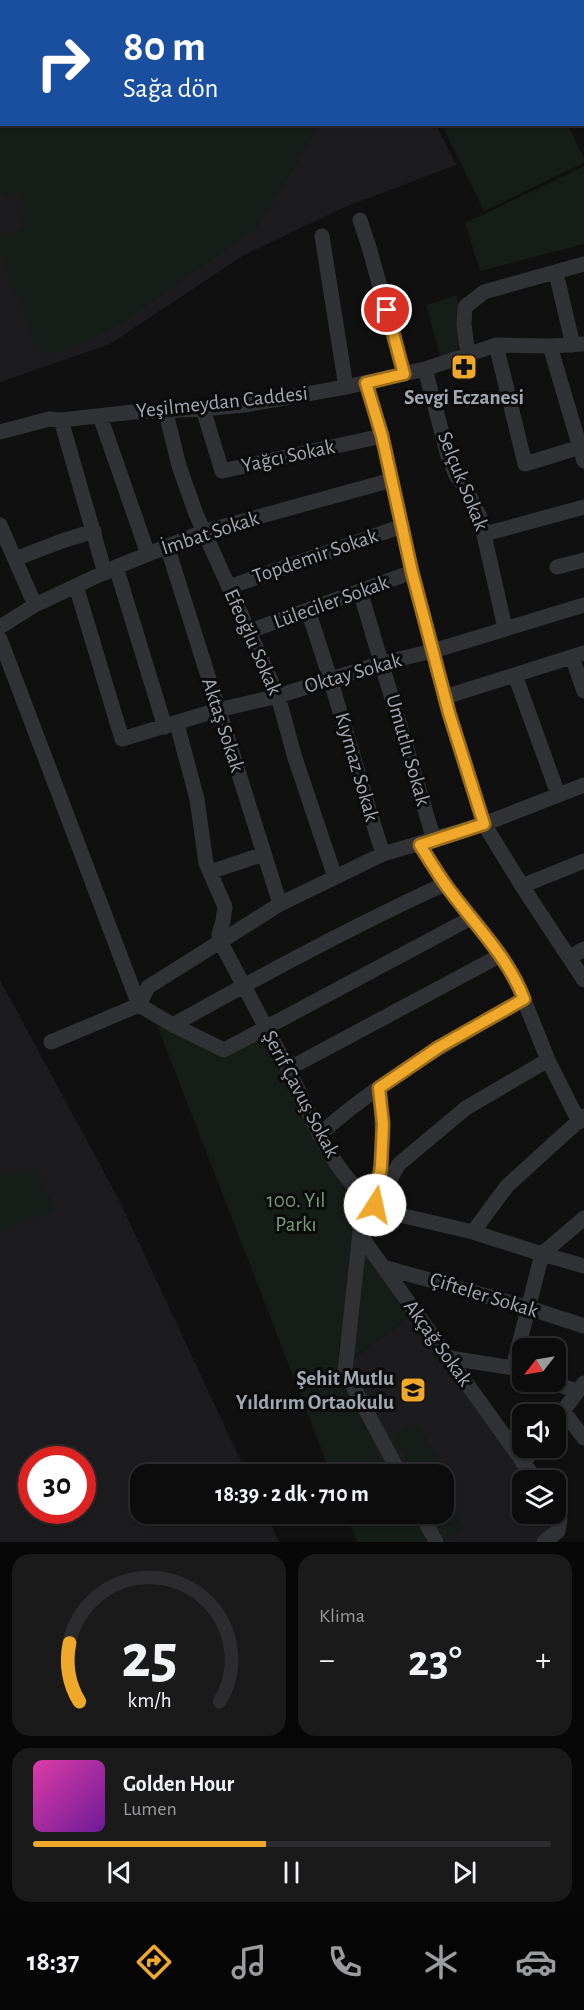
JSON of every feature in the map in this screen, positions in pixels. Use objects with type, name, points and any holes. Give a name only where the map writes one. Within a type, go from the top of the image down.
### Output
[{"type":"street","points":[[360,220],[404,374]]},
{"type":"street","points":[[322,236],[346,387]]},
{"type":"street","points":[[468,356],[464,324],[465,307],[484,292],[584,264]]},
{"type":"street","points":[[556,273],[579,344]]},
{"type":"street","name":"Yeşilmeydan Caddesi","points":[[0,432],[49,419],[61,420],[165,409],[203,409],[245,405],[366,383],[425,369],[496,345],[579,344]]},
{"type":"street","points":[[496,345],[525,464],[583,451],[550,346]]},
{"type":"street","name":"Selçuk Sokak","points":[[425,369],[448,456],[480,517],[505,628]]},
{"type":"street","points":[[366,383],[382,436],[412,572],[445,697],[484,824],[584,980]]},
{"type":"street","name":"Efeoğlu Sokak","points":[[165,409],[179,466],[203,532],[278,696],[335,877]]},
{"type":"street","name":"Yağcı Sokak","points":[[203,409],[222,471],[382,436]]},
{"type":"street","points":[[100,416],[148,554]]},
{"type":"street","points":[[61,420],[94,531],[195,790],[206,863],[225,907],[219,934],[220,941]]},
{"type":"street","name":"İmbat Sokak","points":[[0,627],[35,605],[111,570],[203,532],[392,480]]},
{"type":"street","points":[[485,534],[584,507]]},
{"type":"street","points":[[0,525],[35,605]]},
{"type":"street","name":"Topdemir Sokak","points":[[229,587],[402,526]]},
{"type":"street","points":[[15,559],[94,531]]},
{"type":"street","name":"Aktaş Sokak","points":[[167,546],[280,904]]},
{"type":"street","points":[[557,567],[584,560]]},
{"type":"street","name":"Lüleciler Sokak","points":[[250,631],[412,572]]},
{"type":"street","name":"Oktay Sokak","points":[[76,586],[122,740],[218,710],[278,696],[382,663],[433,651],[584,605]]},
{"type":"street","name":"Umutlu Sokak","points":[[360,591],[382,663],[427,842],[445,884],[501,955],[516,980],[548,1060],[582,1119]]},
{"type":"street","name":"Kıymaz Sokak","points":[[308,611],[332,679],[362,790],[383,854]]},
{"type":"street","points":[[0,639],[139,1005],[224,1050],[471,918]]},
{"type":"street","points":[[445,697],[578,655],[584,691]]},
{"type":"street","points":[[514,675],[558,794]]},
{"type":"street","points":[[51,1041],[139,1005],[148,987],[280,904],[335,877],[383,854],[484,824],[584,784]]},
{"type":"street","points":[[210,872],[264,854]]},
{"type":"street","points":[[522,886],[584,861]]},
{"type":"street","points":[[173,1025],[243,986],[445,884]]},
{"type":"street","name":"Şerif Çavuş Sokak","points":[[220,941],[288,1069],[319,1135],[349,1180],[375,1205],[387,1212],[473,1232],[584,1266]]},
{"type":"street","points":[[570,957],[584,949]]},
{"type":"street","points":[[288,1069],[501,955]]},
{"type":"street","points":[[319,1135],[345,1111],[439,1047],[524,999]]},
{"type":"street","points":[[395,1464],[345,1371],[360,1220],[375,1205],[399,1164],[466,1108],[548,1060]]},
{"type":"street","points":[[375,1205],[381,1166],[383,1124],[379,1088]]},
{"type":"street","points":[[473,1232],[507,1186],[582,1119]]},
{"type":"street","points":[[524,1338],[542,1254],[584,1218]]},
{"type":"street","name":"Akçağ Sokak","points":[[360,1232],[529,1470]]},
{"type":"street","name":"Çifteler Sokak","points":[[383,1267],[584,1326]]},
{"type":"street","points":[[450,1358],[512,1369]]},
{"type":"street","points":[[566,1385],[581,1387],[566,1407]]},
{"type":"street","points":[[566,1422],[584,1438]]},
{"type":"street","points":[[523,1462],[526,1458]]},
{"type":"street","points":[[426,1524],[436,1542]]},
{"type":"street","points":[[544,1542],[563,1537]]},
{"type":"shaded area","points":[[0,126],[436,126],[456,165],[347,206],[244,255],[110,344],[0,382]]},
{"type":"shaded area","points":[[0,980],[119,1200],[242,1464],[130,1464],[130,1524],[271,1524],[279,1542],[0,1542]]},
{"type":"shaded area","name":"Şehit Mutlu Yıldırım Ortaokulu","points":[[416,1312],[512,1446],[512,1458],[520,1458],[529,1470],[512,1470],[512,1524],[557,1524],[544,1542],[436,1542],[426,1524],[454,1524],[454,1464],[395,1464],[346,1364]]},
{"type":"green space","points":[[0,126],[319,126],[258,227],[121,324],[81,343],[42,357],[0,253],[0,236],[24,228],[18,193],[6,198],[0,186]]},
{"type":"green space","points":[[442,126],[568,126],[584,158],[584,163],[484,211]]},
{"type":"green space","points":[[584,166],[584,244],[480,271],[465,223]]},
{"type":"green space","points":[[457,295],[463,342],[453,354],[440,357],[426,305]]},
{"type":"green space","name":"100. Yıl Parkı","points":[[157,1025],[223,1053],[261,1035],[363,1201],[338,1356],[342,1381],[387,1464],[327,1464]]},
{"type":"green space","points":[[38,1169],[55,1210],[0,1231],[0,1174]]},
{"type":"green space","points":[[360,1232],[416,1312],[346,1364]]},
{"type":"green space","points":[[417,1422],[441,1463],[409,1464],[393,1436]]},
{"type":"green space","points":[[454,1514],[464,1528],[451,1537],[441,1524],[454,1524]]},
{"type":"green space","points":[[350,1524],[417,1524],[427,1542],[357,1542]]},
{"type":"place","name":"Sevgi Eczanesi","points":[[464,367]]},
{"type":"place","name":"Şehit Mutlu Yıldırım Ortaokulu","points":[[413,1390]]},
{"type":"route","points":[[375,1205],[381,1166],[383,1124],[379,1088],[439,1047],[524,999],[501,955],[445,884],[420,845],[484,824],[449,713],[412,572],[382,436],[366,383],[404,374],[387,310]]}]
